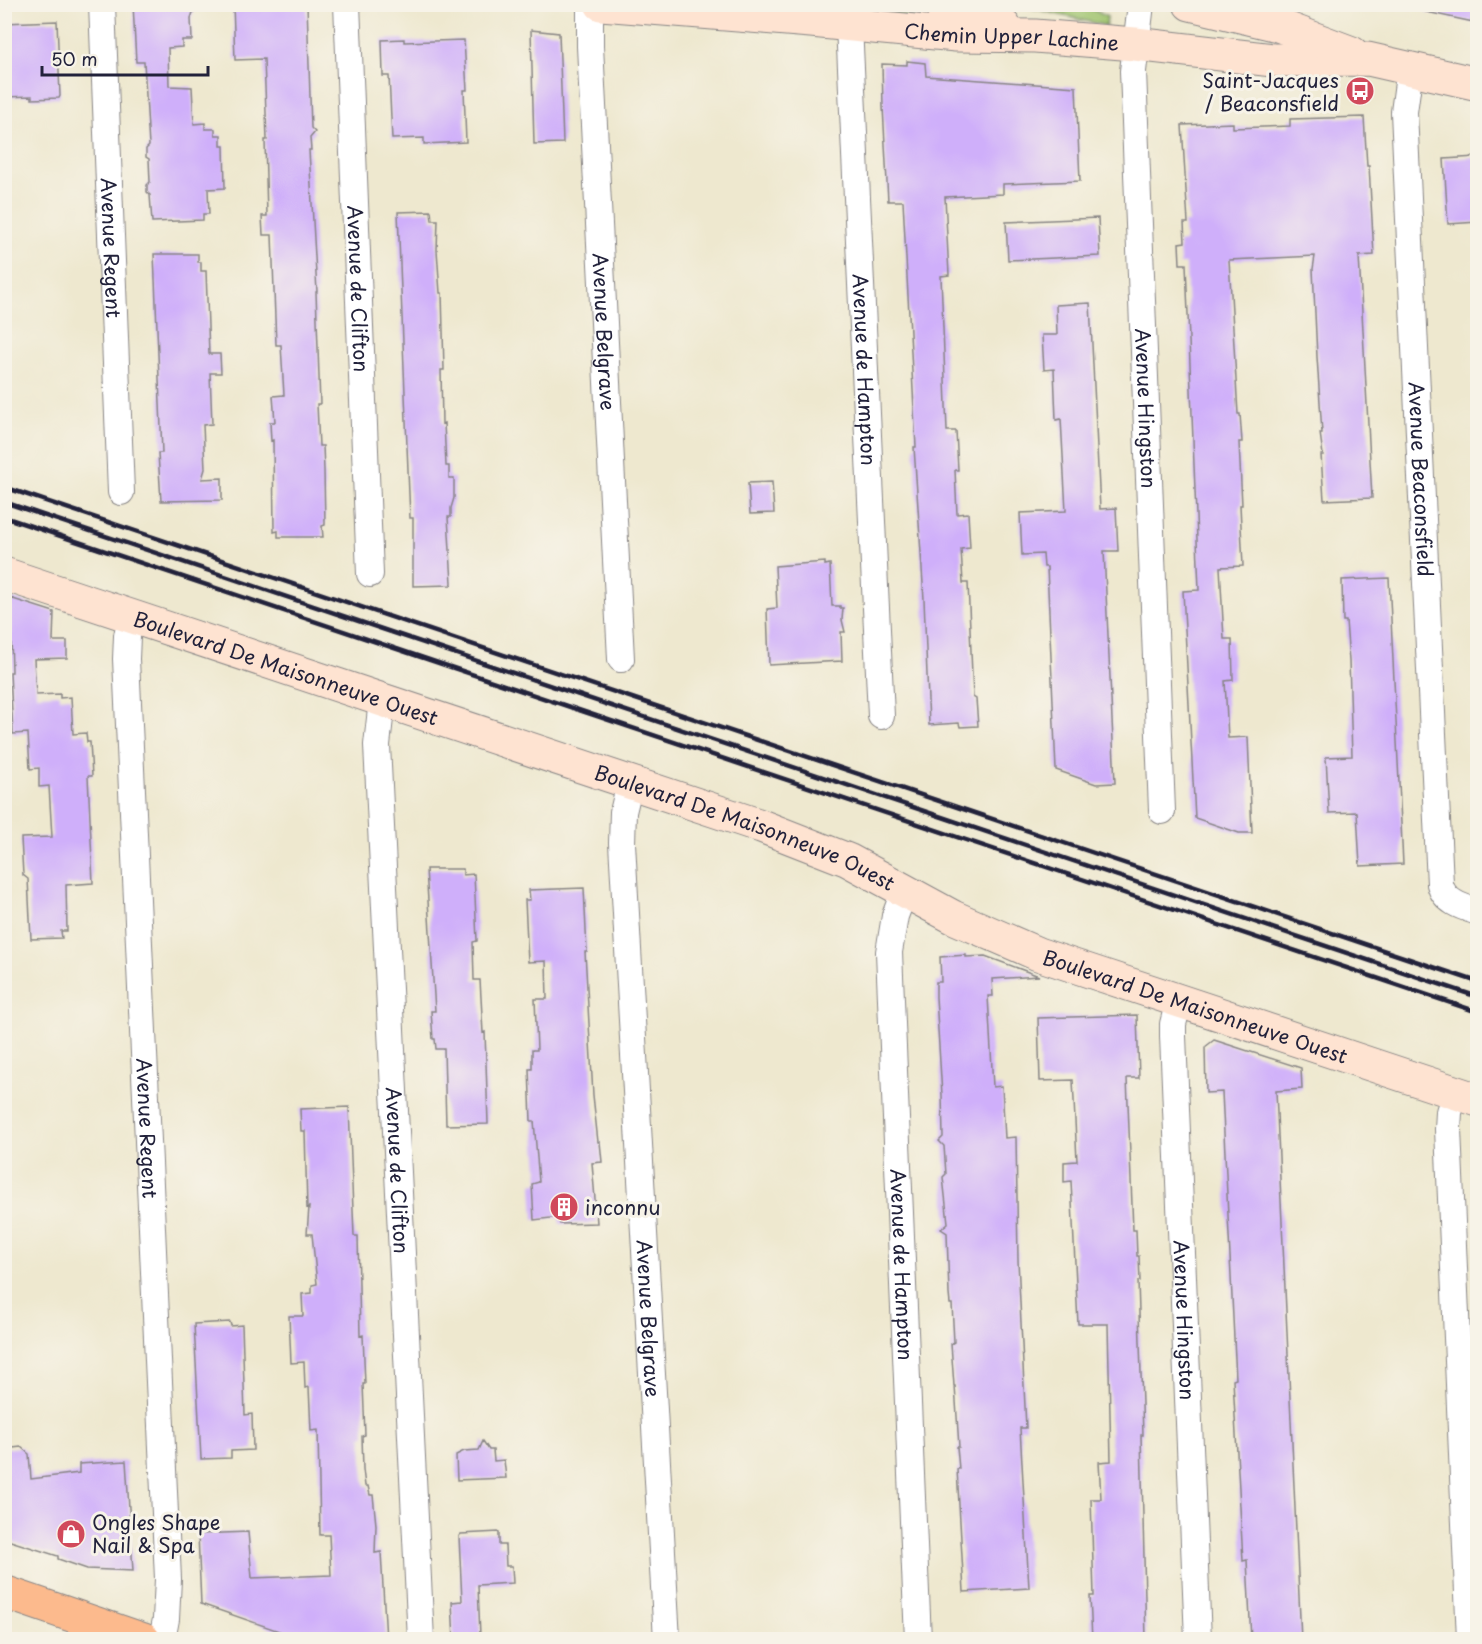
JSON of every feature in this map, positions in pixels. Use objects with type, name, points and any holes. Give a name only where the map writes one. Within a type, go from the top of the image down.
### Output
[{"type":"main road","points":[[4,1592],[144,1640]]},
{"type":"street","name":"Avenue Regent","points":[[102,4],[121,492]]},
{"type":"street","name":"Avenue de Clifton","points":[[347,4],[370,574]]},
{"type":"street","name":"Avenue Belgrave","points":[[590,4],[590,46],[621,659]]},
{"type":"street","name":"Chemin Upper Lachine","points":[[601,4],[956,35],[1035,36],[1135,44],[1273,60],[1368,59]]},
{"type":"street","points":[[941,4],[1035,36]]},
{"type":"street","name":"Avenue Hingston","points":[[1141,4],[1133,70],[1162,811]]},
{"type":"street","points":[[1190,4],[1278,25],[1368,59],[1478,84]]},
{"type":"street","name":"Avenue de Hampton","points":[[849,25],[881,716]]},
{"type":"street","name":"Avenue Beaconsfield","points":[[1410,68],[1404,103],[1442,891],[1453,902],[1478,912]]},
{"type":"street","name":"Boulevard De Maisonneuve Ouest","points":[[4,574],[761,826],[827,851],[953,917],[1016,945],[1466,1097]]},
{"type":"street","name":"Avenue Regent","points":[[131,616],[126,659],[168,1579],[166,1619],[162,1640]]},
{"type":"street","name":"Avenue de Clifton","points":[[382,700],[377,745],[420,1640]]},
{"type":"street","name":"Avenue Belgrave","points":[[630,783],[623,812],[622,843],[667,1640]]},
{"type":"street","name":"Avenue de Hampton","points":[[904,892],[895,916],[889,952],[918,1640]]},
{"type":"street","name":"Avenue Hingston","points":[[1179,1001],[1173,1036],[1198,1640]]},
{"type":"street","points":[[1466,1097],[1449,1112],[1448,1129],[1470,1640]]},
{"type":"green space","points":[[858,5],[902,5],[963,20],[864,12]]},
{"type":"green space","points":[[1020,5],[1085,5],[1107,17],[1106,26]]},
{"type":"building","points":[[133,4],[196,4],[191,18],[192,40],[182,40],[182,47],[168,48],[169,86],[192,87],[194,124],[205,123],[205,129],[215,129],[215,135],[221,135],[221,146],[224,146],[225,188],[208,189],[209,214],[203,214],[203,220],[152,222],[150,195],[147,192],[147,185],[150,182],[149,159],[146,157],[146,149],[149,146],[144,62],[136,62]]},
{"type":"building","points":[[233,4],[307,4],[311,128],[315,132],[310,138],[311,150],[309,150],[317,292],[320,404],[317,404],[319,446],[323,446],[324,470],[325,525],[322,526],[323,537],[278,537],[278,531],[274,532],[273,440],[271,441],[270,422],[275,422],[273,396],[284,395],[281,345],[276,345],[272,235],[263,235],[262,216],[267,216],[264,59],[235,60]]},
{"type":"building","points":[[1427,4],[1478,4],[1478,23],[1426,12]]},
{"type":"building","points":[[57,21],[59,98],[5,97],[4,23]]},
{"type":"building","points":[[531,30],[559,33],[563,143],[534,144]]},
{"type":"building","points":[[404,39],[404,42],[464,40],[467,90],[464,90],[466,142],[424,144],[424,138],[392,139],[389,76],[383,76],[382,40]]},
{"type":"building","points":[[907,61],[925,63],[926,76],[1076,87],[1080,181],[1003,184],[1003,194],[945,197],[949,275],[941,276],[947,431],[956,431],[957,514],[968,513],[970,548],[961,549],[963,583],[968,583],[973,697],[976,699],[978,726],[960,727],[959,723],[929,725],[903,201],[888,201],[883,107],[882,64],[907,65]]},
{"type":"building","points":[[1364,117],[1374,255],[1359,256],[1372,498],[1324,500],[1313,269],[1315,256],[1229,260],[1238,414],[1240,414],[1242,442],[1239,442],[1243,566],[1220,567],[1224,639],[1232,639],[1233,680],[1225,681],[1228,738],[1248,737],[1252,833],[1239,833],[1195,818],[1183,591],[1199,590],[1186,264],[1180,264],[1179,243],[1185,242],[1184,223],[1188,223],[1182,125],[1233,123],[1233,128],[1290,126],[1290,119]]},
{"type":"building","points":[[1476,157],[1478,222],[1448,224],[1444,159]]},
{"type":"building","points":[[431,211],[432,220],[438,220],[437,250],[440,293],[442,293],[444,370],[441,370],[442,424],[444,423],[446,466],[449,466],[449,478],[454,478],[454,498],[451,517],[448,517],[452,583],[451,585],[413,586],[413,518],[410,518],[398,212]]},
{"type":"building","points":[[1098,218],[1100,256],[1008,260],[1006,222]]},
{"type":"building","points":[[154,254],[198,254],[201,271],[206,271],[209,354],[220,354],[221,373],[210,373],[212,424],[203,425],[205,469],[202,479],[222,478],[222,500],[161,501],[158,453],[162,453]]},
{"type":"building","points":[[1090,303],[1100,509],[1116,508],[1118,551],[1104,551],[1115,783],[1096,784],[1056,770],[1047,567],[1044,567],[1043,554],[1022,555],[1020,513],[1066,511],[1061,419],[1056,420],[1054,369],[1044,370],[1042,335],[1057,335],[1056,305]]},
{"type":"building","points":[[772,482],[774,513],[750,514],[748,483]]},
{"type":"building","points":[[825,562],[825,565],[830,564],[832,606],[843,608],[842,620],[845,632],[841,632],[842,661],[769,665],[767,609],[777,608],[775,566]]},
{"type":"building","points":[[1389,578],[1403,864],[1360,866],[1357,812],[1329,813],[1326,757],[1352,756],[1349,661],[1346,621],[1343,621],[1342,580]]},
{"type":"building","points":[[10,598],[54,612],[53,641],[67,641],[67,658],[34,659],[36,695],[60,694],[60,698],[71,697],[73,734],[86,733],[87,742],[90,742],[92,776],[88,776],[93,883],[66,885],[67,931],[61,931],[62,938],[31,939],[28,879],[23,875],[21,838],[52,837],[49,786],[39,787],[39,768],[30,769],[28,733],[13,734]]},
{"type":"building","points":[[426,869],[463,869],[463,875],[474,874],[477,941],[473,942],[474,980],[480,980],[483,1033],[485,1032],[488,1124],[446,1125],[444,1049],[436,1049],[435,1039],[433,1039],[431,1011],[435,1011]]},
{"type":"building","points":[[584,888],[593,1095],[602,1162],[592,1163],[597,1223],[560,1224],[559,1217],[534,1220],[532,1184],[539,1182],[534,1121],[531,1121],[529,1069],[532,1069],[532,1050],[537,1050],[535,999],[547,999],[546,961],[528,962],[525,900],[530,900],[529,890]]},
{"type":"building","points":[[966,955],[966,957],[985,956],[1039,976],[992,979],[993,996],[988,996],[993,1087],[1002,1086],[1005,1138],[1016,1137],[1018,1260],[1026,1428],[1020,1428],[1029,1588],[964,1592],[957,1469],[959,1469],[957,1447],[959,1447],[951,1344],[954,1342],[952,1304],[950,1304],[949,1294],[947,1233],[941,1229],[948,1223],[943,1177],[946,1174],[944,1146],[939,1141],[943,1137],[936,982],[941,982],[940,957]]},
{"type":"building","points":[[1137,1015],[1139,1078],[1127,1078],[1133,1230],[1136,1230],[1140,1281],[1138,1281],[1146,1640],[1092,1640],[1090,1596],[1094,1596],[1091,1499],[1101,1499],[1099,1462],[1111,1461],[1108,1324],[1078,1324],[1071,1181],[1064,1182],[1064,1162],[1077,1161],[1073,1080],[1040,1081],[1038,1018]]},
{"type":"building","points":[[1214,1040],[1301,1068],[1302,1089],[1276,1091],[1301,1640],[1251,1640],[1247,1560],[1243,1561],[1233,1380],[1236,1379],[1222,1092],[1206,1093],[1205,1047]]},
{"type":"building","points":[[349,1107],[354,1236],[358,1236],[360,1336],[363,1335],[365,1384],[363,1384],[365,1435],[362,1436],[363,1469],[365,1486],[368,1486],[370,1495],[373,1495],[376,1525],[375,1553],[381,1552],[386,1640],[305,1640],[201,1604],[198,1534],[248,1532],[252,1578],[331,1575],[329,1535],[320,1535],[318,1430],[311,1431],[309,1387],[305,1388],[304,1362],[291,1363],[289,1316],[303,1316],[302,1294],[312,1293],[312,1285],[317,1284],[312,1234],[307,1234],[309,1207],[307,1208],[305,1131],[301,1131],[300,1109]]},
{"type":"building","points":[[230,1322],[231,1326],[242,1325],[245,1415],[252,1414],[253,1450],[231,1451],[231,1458],[201,1459],[194,1324]]},
{"type":"building","points":[[483,1441],[489,1450],[493,1450],[494,1461],[504,1460],[506,1478],[457,1480],[456,1455],[464,1451],[479,1450]]},
{"type":"building","points":[[21,1447],[29,1454],[31,1479],[79,1473],[79,1464],[126,1461],[133,1571],[87,1569],[58,1559],[58,1556],[4,1539],[4,1449]]},
{"type":"building","points":[[499,1532],[499,1545],[505,1545],[506,1566],[512,1566],[513,1583],[478,1585],[480,1636],[475,1636],[475,1640],[454,1640],[452,1602],[462,1601],[459,1536]]},
{"type":"railway","points":[[4,487],[1478,982]]},
{"type":"railway","points":[[4,502],[1478,997]]},
{"type":"railway","points":[[4,517],[1478,1012]]},
{"type":"place","name":"Saint-Jacques / Beaconsfield","points":[[1360,91]]},
{"type":"place","name":"inconnu","points":[[564,1207]]},
{"type":"place","name":"Ongles Shape Nail & Spa","points":[[71,1534]]}]
